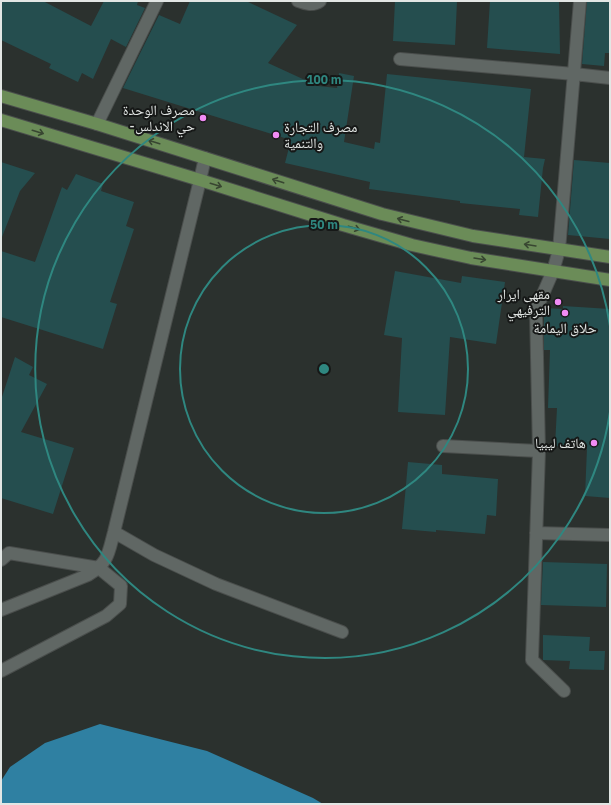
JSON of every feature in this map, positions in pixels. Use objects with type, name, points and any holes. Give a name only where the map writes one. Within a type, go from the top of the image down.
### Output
[{"type":"main road","points":[[1,96],[97,124],[382,214],[426,226],[473,236],[610,257]]},
{"type":"main road","points":[[1,120],[412,245],[471,258],[610,280]]},
{"type":"street","points":[[97,124],[157,1]]},
{"type":"street","points":[[298,1],[305,4],[314,4],[320,1]]},
{"type":"street","points":[[564,691],[532,660],[538,451],[536,310],[553,271],[559,250],[580,1]]},
{"type":"street","points":[[400,59],[610,78]]},
{"type":"street","points":[[1,610],[88,575],[99,568],[106,560],[200,180],[204,158]]},
{"type":"street","points":[[444,446],[538,451]]},
{"type":"street","points":[[114,532],[154,555],[216,584],[342,632]]},
{"type":"street","points":[[536,533],[610,536]]},
{"type":"street","points":[[1,560],[9,553],[99,568],[120,586],[120,604],[106,616],[1,671]]},
{"type":"water","points":[[100,724],[207,751],[313,798],[323,804],[1,804],[1,781],[10,767],[45,743]]},
{"type":"building","points":[[1,1],[43,1],[91,26],[104,1],[138,1],[137,5],[145,8],[126,47],[111,39],[93,79],[82,73],[78,82],[49,68],[51,64],[1,40]]},
{"type":"building","points":[[190,1],[246,1],[297,25],[268,63],[318,86],[337,88],[339,73],[354,76],[344,142],[374,149],[375,142],[380,143],[387,74],[531,89],[524,157],[545,159],[538,217],[519,215],[520,209],[460,203],[460,201],[369,189],[370,182],[285,163],[291,140],[123,88],[159,15],[180,24]]},
{"type":"building","points":[[395,1],[457,1],[455,45],[393,41]]},
{"type":"building","points":[[490,1],[559,1],[560,54],[487,48]]},
{"type":"building","points":[[587,1],[610,1],[610,53],[605,53],[604,66],[582,64]]},
{"type":"building","points":[[574,160],[610,163],[610,239],[568,235]]},
{"type":"building","points":[[1,162],[35,173],[20,191],[2,237],[1,237]]},
{"type":"building","points":[[76,174],[103,184],[101,191],[134,202],[126,226],[134,229],[110,302],[117,304],[103,349],[1,317],[1,251],[35,262],[62,187],[67,190]]},
{"type":"building","points":[[395,271],[461,283],[462,276],[505,282],[496,344],[450,337],[445,415],[398,412],[402,338],[384,335]]},
{"type":"building","points":[[563,306],[610,309],[610,498],[585,496],[587,448],[555,446],[557,408],[548,408],[550,350],[544,350],[544,311],[545,308],[563,309]]},
{"type":"building","points":[[15,357],[33,367],[29,375],[47,384],[21,432],[74,448],[53,514],[1,498],[1,400]]},
{"type":"building","points":[[408,462],[442,465],[442,474],[498,479],[496,516],[487,515],[485,534],[402,529]]},
{"type":"building","points":[[543,562],[607,564],[606,607],[541,605]]},
{"type":"building","points":[[543,635],[590,637],[589,651],[605,651],[604,670],[569,669],[570,661],[543,660]]},
{"type":"place","name":"مصرف الوحدة -حي الاندلس","points":[[203,118]]},
{"type":"place","name":"مصرف التجارة والتنمية","points":[[276,135]]},
{"type":"place","name":"مقهى ايرار الترفيهي","points":[[558,302]]},
{"type":"place","name":"حلاق اليمامة","points":[[565,313]]},
{"type":"place","name":"هاتف ليبيا","points":[[594,443]]}]
